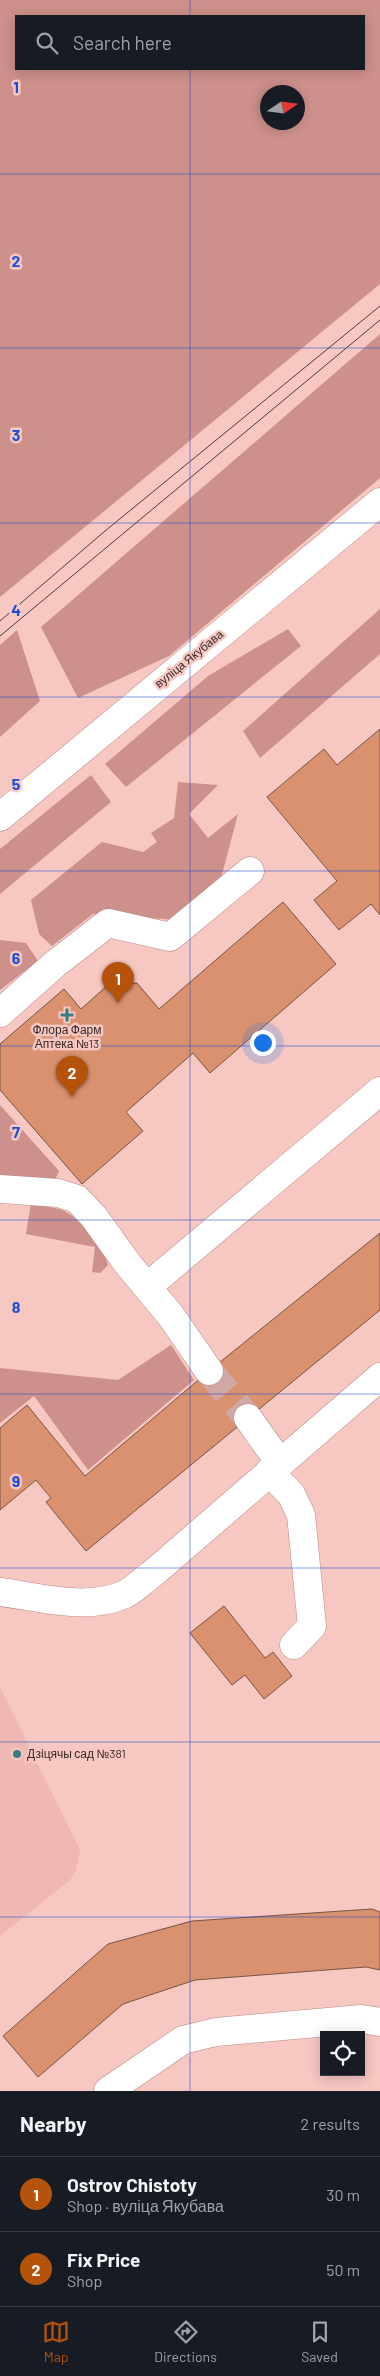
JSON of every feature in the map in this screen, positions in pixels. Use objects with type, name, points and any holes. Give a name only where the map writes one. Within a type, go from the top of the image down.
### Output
[{"type":"main road","name":"вуліца Якубава","points":[[0,817],[380,502]]},
{"type":"main road","points":[[0,1013],[55,964],[108,923],[170,937],[250,871]]},
{"type":"main road","points":[[148,1286],[380,1091]]},
{"type":"main road","points":[[0,1189],[58,1193],[77,1199],[94,1217],[127,1263],[148,1286],[209,1372]]},
{"type":"main road","points":[[0,1592],[86,1603],[103,1601],[124,1594],[151,1575],[380,1377]]},
{"type":"main road","points":[[248,1418],[301,1515],[312,1626],[294,1645]]},
{"type":"main road","points":[[108,2091],[183,2040],[216,2032],[288,2024],[361,2019],[380,2022]]},
{"type":"shaded area","points":[[0,0],[380,0],[380,284],[0,597]]},
{"type":"shaded area","points":[[380,334],[380,478],[169,656],[78,698],[41,627]]},
{"type":"shaded area","points":[[380,609],[380,654],[260,758],[243,731]]},
{"type":"shaded area","points":[[288,629],[301,646],[126,787],[105,764],[208,676]]},
{"type":"shaded area","points":[[17,630],[40,701],[0,737],[0,645]]},
{"type":"shaded area","points":[[91,775],[111,802],[0,894],[0,849]]},
{"type":"shaded area","points":[[178,782],[218,785],[189,814],[208,838],[238,814],[220,882],[178,920],[93,914],[52,946],[39,934],[31,900],[102,842],[143,852],[157,842],[151,833],[174,818]]},
{"type":"shaded area","points":[[0,940],[26,943],[38,961],[0,990]]},
{"type":"shaded area","points":[[0,1105],[59,1171],[53,1184],[0,1179]]},
{"type":"shaded area","points":[[31,1203],[62,1210],[76,1219],[90,1233],[102,1250],[108,1265],[100,1273],[92,1272],[95,1247],[26,1234]]},
{"type":"shaded area","points":[[171,1345],[194,1380],[88,1470],[34,1396],[0,1423],[0,1368],[118,1380]]},
{"type":"shaded area","name":"Дзіцячы сад №381","points":[[0,1687],[80,1850],[76,1871],[70,1880],[0,1936]]},
{"type":"building","points":[[380,729],[380,915],[371,904],[339,930],[314,900],[337,881],[267,797],[324,749],[337,765]]},
{"type":"building","points":[[283,902],[336,964],[210,1073],[193,1053],[126,1112],[143,1131],[82,1184],[0,1090],[0,1044],[64,989],[81,1009],[109,984],[137,983],[159,1009]]},
{"type":"building","points":[[380,1233],[380,1310],[86,1551],[46,1502],[51,1498],[36,1480],[0,1510],[0,1428],[27,1405],[85,1476],[209,1371]]},
{"type":"building","points":[[224,1606],[265,1658],[273,1652],[292,1676],[264,1699],[245,1675],[232,1685],[190,1633]]},
{"type":"building","points":[[372,1909],[380,1912],[380,1970],[366,1967],[195,1980],[123,2004],[38,2077],[3,2036],[108,1944],[192,1921]]},
{"type":"tunnel","points":[[209,1371],[248,1418]]},
{"type":"tram line","points":[[0,621],[105,531],[380,306]]},
{"type":"tram line","points":[[0,636],[380,320]]},
{"type":"place","name":"Ostrov Chistoty","points":[[118,1003]]},
{"type":"place","name":"Флора Фарм Аптека №13","points":[[67,1015]]},
{"type":"place","name":"Fix Price","points":[[72,1097]]},
{"type":"place","name":"Дзіцячы сад №381","points":[[17,1754]]}]
